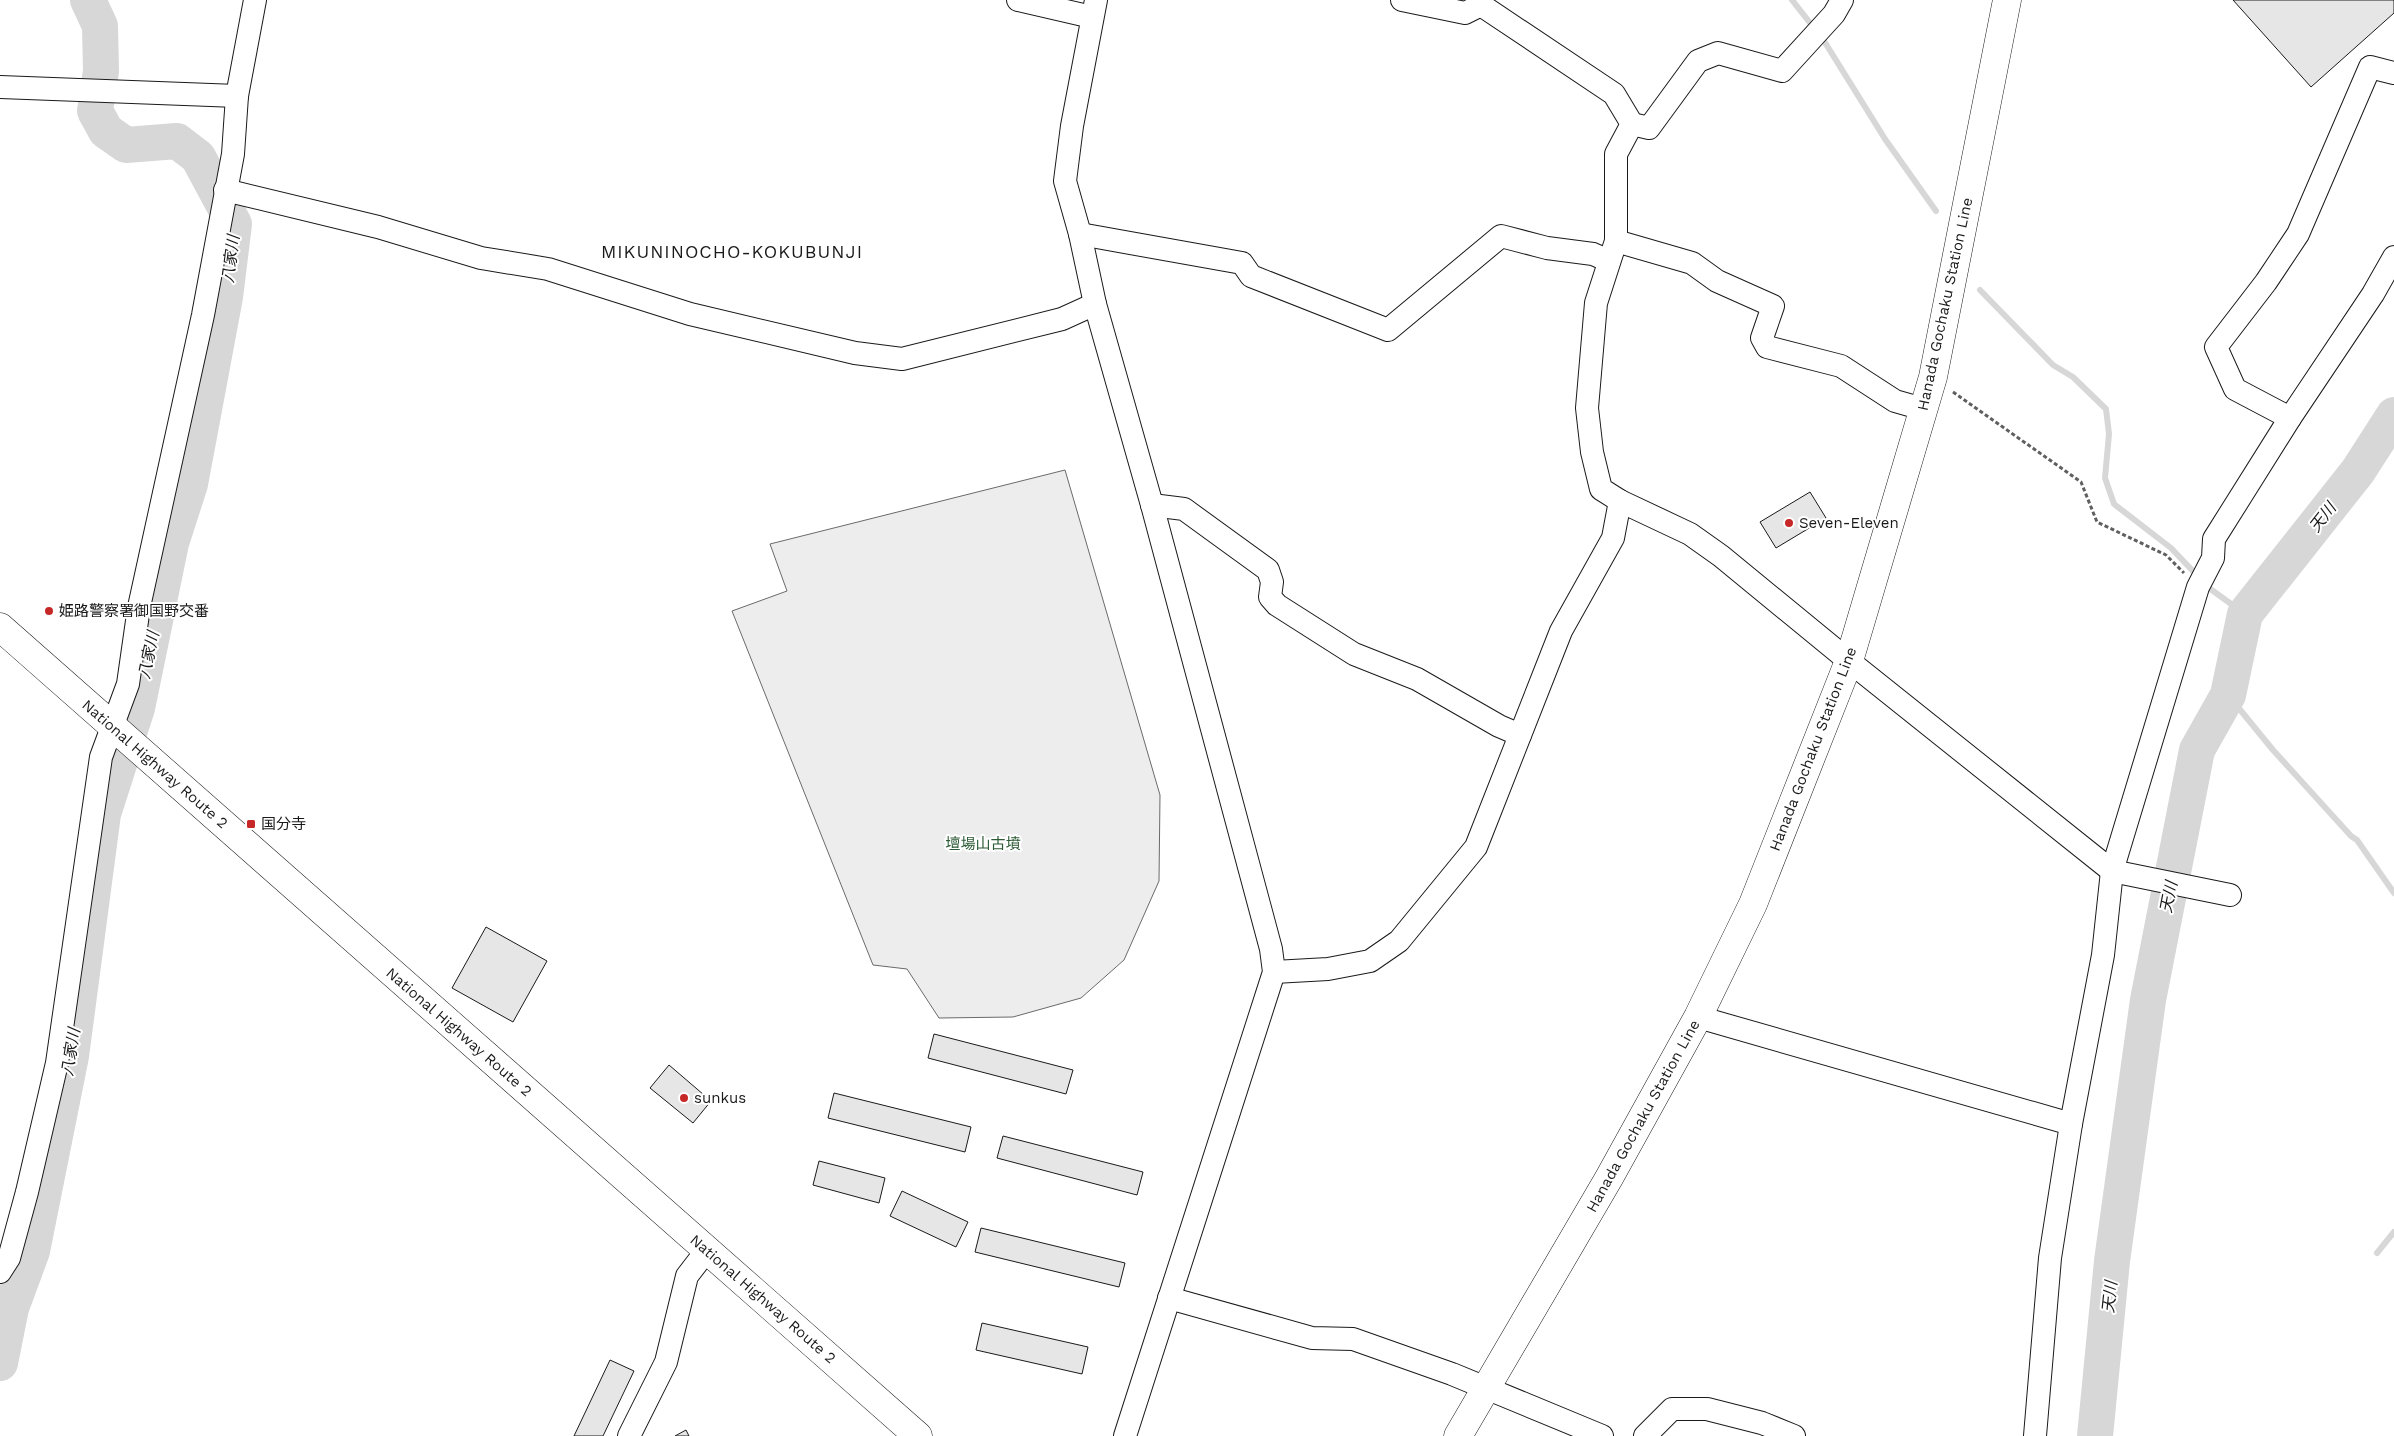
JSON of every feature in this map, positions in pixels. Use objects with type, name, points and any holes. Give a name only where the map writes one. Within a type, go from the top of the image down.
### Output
[{"type":"main road","name":"Hanada Gochaku Station Line","points":[[1458,1436],[1610,1178],[1698,1017],[1753,904],[1849,661],[1933,377],[2007,0]]},
{"type":"main road","name":"National Highway Route 2","points":[[0,627],[918,1436]]},
{"type":"street","points":[[0,1272],[9,1258],[28,1192],[57,1063],[102,757],[128,684],[140,607],[203,315],[233,154],[237,96],[255,0]]},
{"type":"street","points":[[1018,0],[1094,9],[1072,126],[1065,181],[1080,234],[1095,304],[1152,505],[1251,872],[1271,949],[1274,972],[1242,1080],[1125,1436]]},
{"type":"street","points":[[1402,0],[1465,13],[1481,3],[1614,94],[1632,124],[1649,128],[1698,61],[1718,53],[1782,71],[1834,14],[1842,0]]},
{"type":"street","points":[[2290,418],[2235,389],[2216,347],[2266,282],[2298,234],[2370,67],[2394,73]]},
{"type":"street","points":[[0,87],[237,96]]},
{"type":"street","points":[[1632,124],[1616,154],[1612,251],[1596,303],[1587,408],[1592,452],[1601,489],[1620,501],[1690,534],[1714,550],[1849,661],[2112,870],[2230,895]]},
{"type":"street","points":[[225,190],[378,227],[481,258],[548,269],[690,314],[855,353],[902,358],[1062,319],[1095,304]]},
{"type":"street","points":[[1080,234],[1242,263],[1251,276],[1388,330],[1501,236],[1547,248],[1593,254],[1612,251],[1692,263],[1717,281],[1773,306],[1762,338],[1767,347],[1842,366],[1895,401],[1923,409]]},
{"type":"street","points":[[2035,1436],[2050,1258],[2071,1124],[2103,955],[2112,870],[2198,587],[2213,558],[2214,538],[2290,418],[2373,294],[2394,257]]},
{"type":"street","points":[[1274,972],[1328,969],[1370,961],[1399,941],[1476,847],[1561,631],[1613,538],[1620,501]]},
{"type":"street","points":[[1152,505],[1184,510],[1268,570],[1272,582],[1270,597],[1278,605],[1354,654],[1417,679],[1499,726],[1520,735]]},
{"type":"street","points":[[1698,1017],[2071,1124]]},
{"type":"street","points":[[629,1436],[666,1362],[687,1276],[707,1250]]},
{"type":"street","points":[[1169,1298],[1312,1338],[1353,1339],[1452,1374],[1602,1436]]},
{"type":"street","points":[[1646,1436],[1672,1409],[1707,1409],[1762,1423],[1794,1436]]},
{"type":"path","points":[[1933,377],[2081,482],[2098,522],[2166,555],[2198,587]]},
{"type":"shaded area","points":[[1065,470],[1160,795],[1159,881],[1124,960],[1081,998],[1013,1017],[939,1018],[907,969],[873,965],[732,611],[787,591],[770,544]]},
{"type":"building","points":[[2233,0],[2394,0],[2394,13],[2311,87]]},
{"type":"building","points":[[1810,492],[1826,518],[1776,548],[1760,522]]},
{"type":"building","points":[[486,927],[547,961],[513,1022],[452,988]]},
{"type":"building","points":[[934,1034],[1073,1070],[1066,1094],[928,1058]]},
{"type":"building","points":[[669,1065],[711,1101],[693,1123],[650,1088]]},
{"type":"building","points":[[834,1093],[971,1127],[965,1152],[828,1118]]},
{"type":"building","points":[[1003,1136],[1143,1172],[1137,1195],[997,1158]]},
{"type":"building","points":[[819,1161],[885,1178],[879,1203],[813,1185]]},
{"type":"building","points":[[902,1191],[968,1222],[956,1247],[890,1216]]},
{"type":"building","points":[[981,1228],[1125,1263],[1119,1287],[975,1252]]},
{"type":"building","points":[[982,1323],[1088,1347],[1082,1374],[976,1350]]},
{"type":"building","points":[[610,1360],[634,1371],[603,1436],[574,1436]]},
{"type":"building","points":[[686,1430],[689,1436],[675,1436]]},
{"type":"waterway","name":"八家川","points":[[0,1363],[11,1308],[32,1251],[71,1056],[103,814],[137,708],[171,543],[190,484],[225,297],[234,224],[198,157],[177,141],[126,145],[106,131],[95,111],[101,71],[100,26],[88,0]]},
{"type":"waterway","points":[[1792,0],[1814,28]]},
{"type":"waterway","points":[[1821,36],[1885,139],[1936,211]]},
{"type":"waterway","points":[[1980,290],[2053,365],[2073,377],[2106,409],[2109,434],[2105,478],[2114,504],[2171,548],[2209,588],[2245,614]]},
{"type":"waterway","name":"天川","points":[[2095,1436],[2112,1261],[2148,1000],[2197,750],[2228,695],[2245,614],[2358,471],[2394,415]]},
{"type":"waterway","points":[[2228,695],[2273,750],[2351,836],[2357,840],[2394,893]]},
{"type":"waterway","points":[[2377,1253],[2394,1232]]},
{"type":"place","name":"Seven-Eleven","points":[[1789,523]]},
{"type":"place","name":"姫路警察署御国野交番","points":[[49,611]]},
{"type":"place","name":"国分寺","points":[[251,824]]},
{"type":"place","name":"sunkus","points":[[684,1098]]},
{"type":"district","name":"MIKUNINOCHO-KOKUBUNJI","points":[[732,252]]},
{"type":"park label","name":"壇場山古墳","points":[[983,844]]}]
